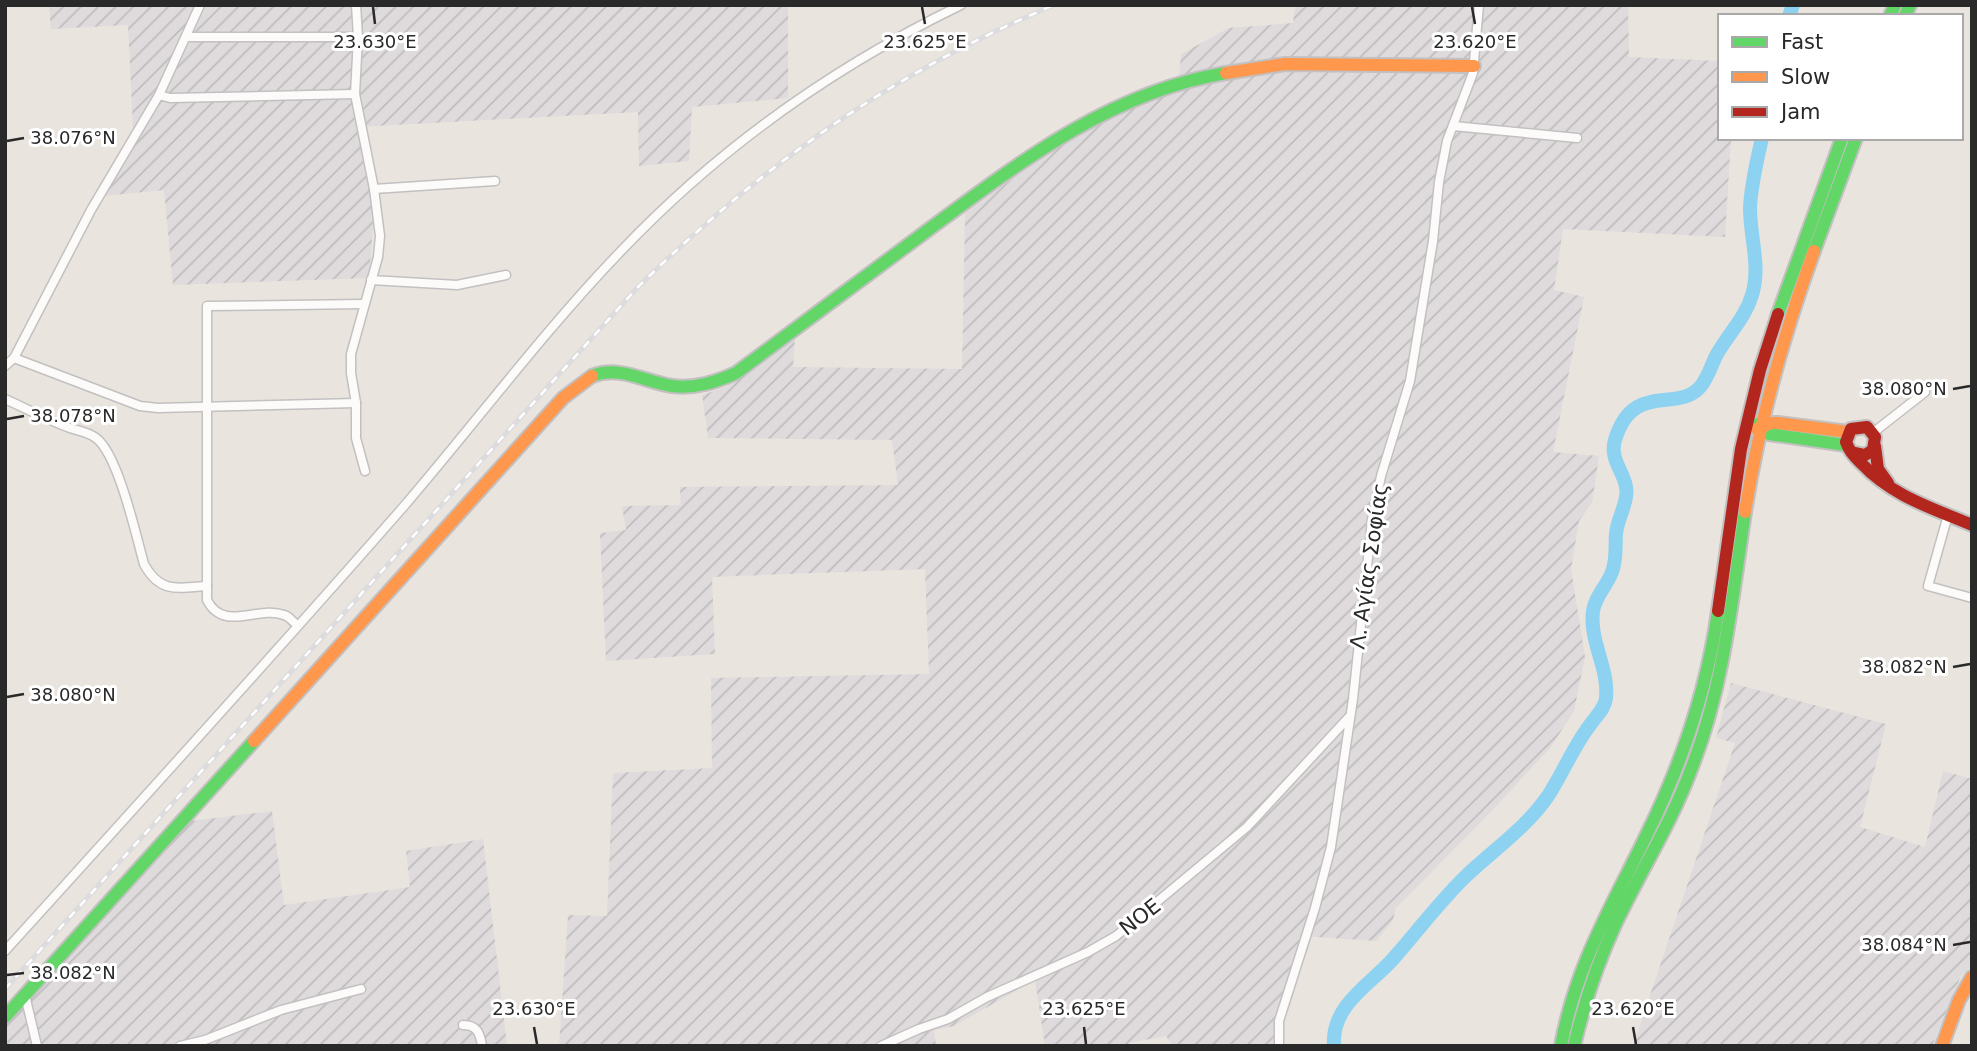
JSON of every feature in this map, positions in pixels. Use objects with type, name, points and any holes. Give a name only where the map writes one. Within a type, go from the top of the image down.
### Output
[{"type":"street","points":[[5,366],[14,358],[91,210],[159,95],[200,5]]},
{"type":"street","points":[[356,5],[358,37],[355,94],[374,189],[380,236],[378,257],[351,354],[356,438],[365,471]]},
{"type":"street","points":[[5,951],[405,505],[622,249],[728,152],[821,84],[961,5]]},
{"type":"street","name":"Λ. Αγίας Σοφίας","points":[[1279,1046],[1279,1021],[1315,908],[1331,847],[1353,699],[1372,520],[1381,475],[1410,381],[1447,141],[1474,66],[1479,5]]},
{"type":"street","points":[[187,37],[358,37]]},
{"type":"street","points":[[5,1017],[579,383],[599,373],[618,371],[672,386],[689,387],[722,380],[753,362],[1004,174],[1065,132],[1127,102],[1168,87],[1209,75],[1285,64],[1474,66]]},
{"type":"street","points":[[159,95],[170,98],[355,94]]},
{"type":"street","points":[[1453,126],[1577,138]]},
{"type":"street","points":[[1560,1046],[1568,1007],[1587,951],[1670,784],[1697,711],[1714,637],[1730,516],[1749,412],[1785,286],[1841,140]]},
{"type":"street","points":[[1574,1046],[1584,1001],[1595,970],[1675,808],[1706,732],[1728,636],[1754,456],[1768,395],[1798,292],[1855,140]]},
{"type":"street","points":[[374,189],[495,181]]},
{"type":"street","points":[[371,280],[457,285],[506,275]]},
{"type":"street","points":[[297,625],[285,615],[224,615],[212,610],[207,600],[207,306],[365,304]]},
{"type":"street","points":[[14,358],[140,407],[356,403]]},
{"type":"street","points":[[1744,435],[1771,423],[1788,430],[1848,443],[1865,455],[1874,439],[1925,392]]},
{"type":"street","points":[[1768,395],[1772,409],[1788,430]]},
{"type":"street","points":[[5,399],[91,435],[101,442],[110,455],[151,577],[168,587],[207,586]]},
{"type":"street","points":[[1749,412],[1761,427]]},
{"type":"street","points":[[1848,443],[1854,427],[1863,425],[1874,439],[1878,469],[1902,494]]},
{"type":"street","points":[[1754,456],[1788,430]]},
{"type":"street","points":[[1848,443],[1883,485],[1972,525]]},
{"type":"street","points":[[1948,515],[1928,586],[1972,598]]},
{"type":"street","name":"NOE","points":[[881,1046],[919,1028],[936,1025],[1116,936],[1247,827],[1349,717]]},
{"type":"street","points":[[1942,1046],[1959,1000],[1972,977]]},
{"type":"street","points":[[180,1046],[242,1027],[281,1010],[361,989]]},
{"type":"street","points":[[25,996],[37,1046]]},
{"type":"street","points":[[463,1026],[476,1029],[480,1034],[482,1046]]},
{"type":"shaded area","points":[[49,5],[788,5],[788,98],[692,107],[689,161],[639,166],[638,112],[356,127],[370,176],[373,226],[369,278],[173,285],[164,190],[102,196],[144,129],[133,128],[128,25],[51,29]]},
{"type":"shaded area","points":[[1295,5],[1628,5],[1629,57],[1718,61],[1718,140],[1731,140],[1725,237],[1563,229],[1554,290],[1584,297],[1553,452],[1599,456],[1592,503],[1579,521],[1571,569],[1585,657],[1574,711],[1550,748],[1396,908],[1393,920],[1376,941],[1302,936],[1276,1020],[1276,1046],[1173,1046],[1166,1036],[1129,1043],[1129,1046],[1045,1046],[1035,980],[954,1026],[934,1030],[936,1046],[559,1046],[568,915],[607,916],[613,773],[712,768],[711,678],[929,674],[925,569],[712,577],[715,654],[606,661],[600,533],[626,530],[622,506],[681,505],[680,487],[898,485],[892,440],[708,438],[702,395],[726,387],[795,338],[793,367],[962,369],[965,213],[1083,128],[1178,90],[1181,54],[1229,28],[1293,23]]},
{"type":"shaded area","points":[[1731,683],[1886,724],[1860,827],[1925,847],[1943,771],[1972,779],[1972,965],[1961,976],[1932,1046],[1633,1046],[1735,743],[1716,738]]},
{"type":"shaded area","points":[[272,811],[284,905],[410,887],[406,851],[483,839],[507,1046],[5,1046],[5,1026],[191,821]]},
{"type":"waterway","points":[[1790,14],[1793,5]]},
{"type":"waterway","points":[[1334,1046],[1335,1032],[1345,1007],[1393,959],[1456,886],[1520,829],[1539,808],[1578,742],[1604,706],[1605,676],[1596,644],[1593,611],[1614,567],[1617,529],[1626,497],[1625,483],[1614,455],[1615,440],[1623,422],[1633,410],[1644,404],[1680,398],[1701,386],[1720,348],[1749,304],[1755,273],[1750,208],[1762,140]]},
{"type":"railway","points":[[5,989],[637,288],[684,243],[781,162],[884,92],[938,61],[1054,5]]},
{"type":"traffic: fast","points":[[1891,14],[1895,5]]},
{"type":"traffic: fast","points":[[1906,14],[1910,5]]},
{"type":"traffic: fast","points":[[592,376],[613,372],[672,386],[697,386],[736,373],[994,182],[1066,135],[1142,96],[1226,73]]},
{"type":"traffic: fast","points":[[1778,314],[1841,140]]},
{"type":"traffic: fast","points":[[1814,251],[1855,140]]},
{"type":"traffic: fast","points":[[1758,424],[1769,434],[1846,445]]},
{"type":"traffic: fast","points":[[1574,1046],[1608,940],[1675,807],[1703,736],[1726,641],[1745,512]]},
{"type":"traffic: fast","points":[[1561,1046],[1586,962],[1660,807],[1692,726],[1718,611]]},
{"type":"traffic: fast","points":[[5,1017],[254,741]]},
{"type":"traffic: slow","points":[[1226,73],[1285,64],[1474,66]]},
{"type":"traffic: slow","points":[[1745,512],[1773,380],[1814,251]]},
{"type":"traffic: slow","points":[[254,741],[563,398],[592,376]]},
{"type":"traffic: slow","points":[[1757,429],[1778,423],[1848,432]]},
{"type":"traffic: slow","points":[[1942,1046],[1959,1000],[1972,977]]},
{"type":"traffic: jam","points":[[1718,611],[1741,449],[1760,370],[1778,314]]},
{"type":"traffic: jam","points":[[1851,452],[1865,455],[1873,450],[1875,437],[1867,427],[1851,429],[1846,442],[1849,448],[1851,451],[1853,454],[1874,475],[1899,493],[1972,525]]},
{"type":"traffic: jam","points":[[1875,446],[1878,469],[1888,483]]}]
